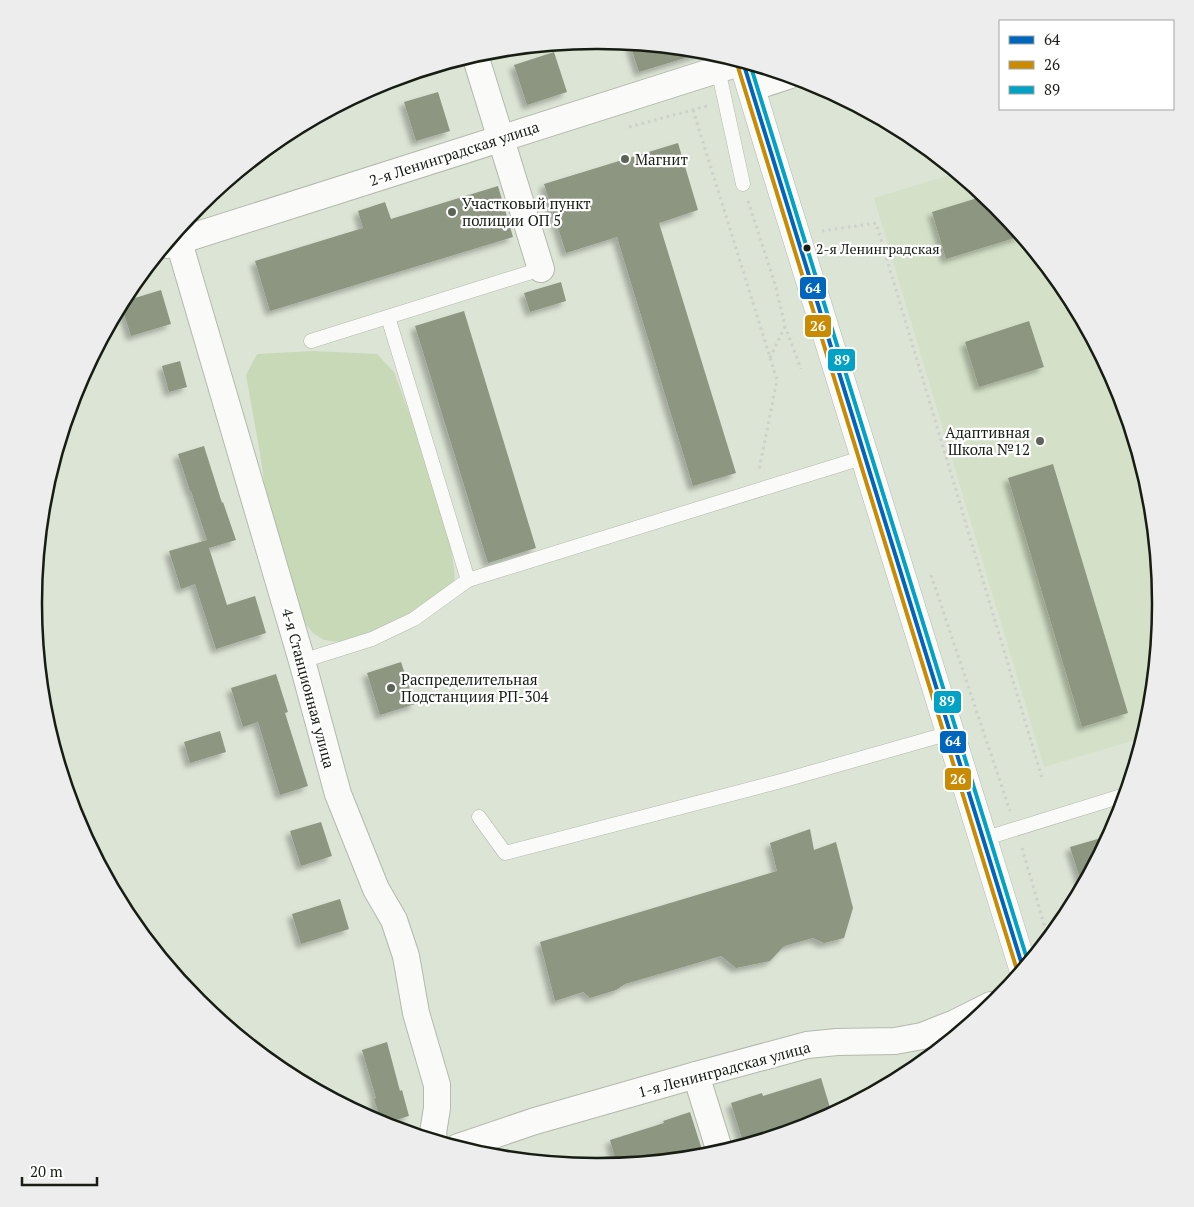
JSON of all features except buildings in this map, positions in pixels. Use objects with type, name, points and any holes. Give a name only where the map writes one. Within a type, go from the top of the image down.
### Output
[{"type":"main road","points":[[736,67],[751,88],[983,839],[1023,958]]},
{"type":"street","points":[[477,63],[541,269]]},
{"type":"street","name":"2-я Ленинградская улица","points":[[181,237],[729,65]]},
{"type":"street","points":[[751,88],[778,79]]},
{"type":"street","name":"4-я Станционная улица","points":[[175,244],[302,661],[338,794],[376,889],[394,920],[406,956],[416,1013],[437,1085],[437,1108],[433,1133]]},
{"type":"street","name":"1-я Ленинградская улица","points":[[470,1143],[535,1121],[807,1045],[837,1042],[895,1041],[922,1036],[965,1018]]},
{"type":"street","points":[[696,1075],[718,1144]]},
{"type":"lane","points":[[734,66],[743,184]]},
{"type":"lane","points":[[311,341],[541,269]]},
{"type":"lane","points":[[388,317],[468,580]]},
{"type":"lane","points":[[302,661],[372,639],[414,619],[468,580],[865,458]]},
{"type":"lane","points":[[478,817],[505,853],[781,781],[950,732]]},
{"type":"lane","points":[[983,839],[1116,797]]},
{"type":"path","points":[[693,110],[777,380],[755,491]]},
{"type":"path","points":[[743,184],[785,326],[801,369]]},
{"type":"path","points":[[819,232],[876,223],[1043,781]]},
{"type":"path","points":[[769,358],[785,326]]},
{"type":"path","points":[[931,574],[1016,829],[1045,929]]},
{"type":"shaded area","name":"Адаптивная Школа №12","points":[[949,175],[989,211],[1037,266],[1058,295],[1094,358],[1122,425],[1133,460],[1147,531],[1152,604],[1150,640],[1147,676],[1135,740],[1044,767],[874,198]]},
{"type":"shaded area","points":[[313,351],[377,354],[394,372],[428,464],[450,543],[454,569],[455,582],[412,615],[354,641],[324,640],[313,633],[302,620],[273,544],[260,453],[246,375],[257,354]]},
{"type":"transit line","name":"26","points":[[738,67],[1016,967]]},
{"type":"transit line","name":"64","points":[[745,69],[1021,961]]},
{"type":"transit line","name":"89","points":[[752,71],[1026,955]]},
{"type":"place","name":"Магнит","points":[[625,159]]},
{"type":"place","name":"Участковый пункт полиции ОП 5","points":[[452,212]]},
{"type":"place","name":"2-я Ленинградская","points":[[807,248]]},
{"type":"place","name":"Адаптивная Школа №12","points":[[1040,441]]},
{"type":"place","name":"Распределительная Подстанциия РП-304","points":[[391,688]]}]
